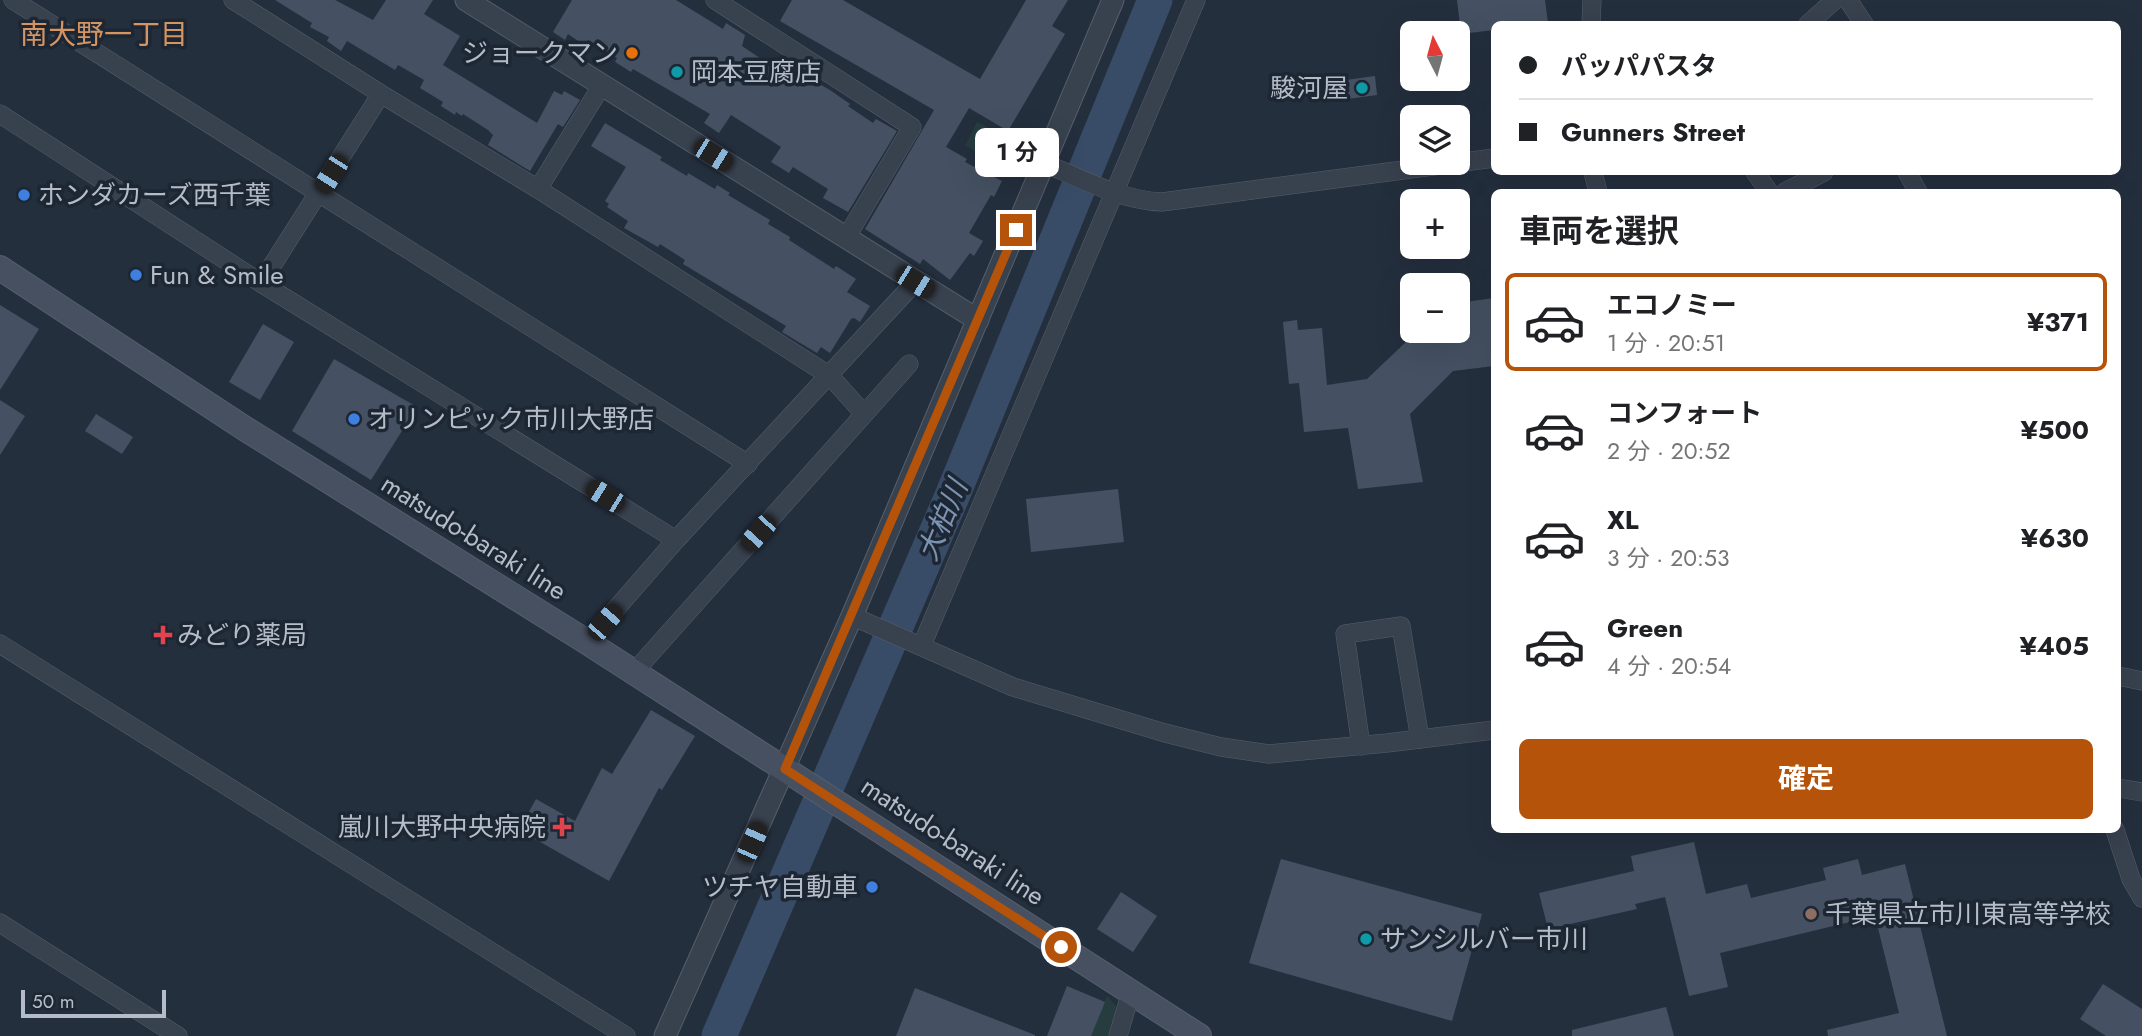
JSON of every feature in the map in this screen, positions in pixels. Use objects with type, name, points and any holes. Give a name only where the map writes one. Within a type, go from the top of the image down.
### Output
[{"type":"main road","name":"matsudo-baraki line","points":[[0,268],[244,428],[587,642],[1199,1036]]},
{"type":"street","points":[[13,0],[748,464]]},
{"type":"street","points":[[466,0],[978,320]]},
{"type":"street","points":[[715,0],[912,127],[846,238]]},
{"type":"street","points":[[665,1036],[793,774],[852,615],[1113,0]]},
{"type":"street","points":[[922,645],[1196,0]]},
{"type":"street","points":[[1591,21],[1592,0]]},
{"type":"street","points":[[1811,21],[1835,0]]},
{"type":"street","points":[[1848,0],[1862,21]]},
{"type":"street","points":[[238,1],[830,376],[864,414]]},
{"type":"street","points":[[538,189],[602,85]]},
{"type":"street","points":[[261,283],[381,94]]},
{"type":"street","points":[[0,114],[261,283],[676,540]]},
{"type":"street","points":[[1044,163],[1115,194],[1140,201],[1162,202],[1491,158]]},
{"type":"street","points":[[1791,189],[1818,175]]},
{"type":"street","points":[[587,642],[676,540],[915,282]]},
{"type":"street","points":[[634,672],[909,364]]},
{"type":"street","points":[[852,615],[1013,687],[1221,747],[1269,754],[1491,730]]},
{"type":"street","points":[[1361,746],[1345,634],[1401,626],[1420,739]]},
{"type":"street","points":[[0,644],[626,1036]]},
{"type":"street","points":[[2121,677],[2142,681]]},
{"type":"street","points":[[2121,788],[2142,792]]},
{"type":"street","points":[[2116,833],[2131,879],[2142,898]]},
{"type":"street","points":[[0,923],[178,1036]]},
{"type":"street","points":[[1118,1036],[1131,992]]},
{"type":"green space","points":[[977,122],[1021,145],[1009,169],[965,146]]},
{"type":"green space","points":[[1107,996],[1122,1013],[1113,1036],[1089,1036]]},
{"type":"building","points":[[275,0],[335,0],[373,20],[386,0],[433,0],[424,14],[460,36],[443,65],[537,123],[554,91],[562,95],[564,91],[580,100],[563,127],[558,124],[530,171],[488,145],[493,135],[488,130],[463,114],[462,116],[456,112],[455,115],[441,106],[443,102],[420,88],[424,80],[398,65],[395,70],[347,41],[341,51],[327,41],[329,37],[310,27],[312,23]]},
{"type":"building","points":[[572,0],[676,0],[723,29],[726,23],[745,35],[742,46],[766,62],[768,59],[786,71],[789,67],[811,82],[812,80],[830,90],[873,123],[876,119],[897,131],[848,212],[823,198],[828,189],[793,167],[789,173],[771,162],[781,147],[731,115],[719,133],[704,123],[710,114],[633,69],[631,72],[615,62],[617,58],[588,40],[584,45],[568,34],[565,40],[553,32]]},
{"type":"building","points":[[792,0],[843,0],[980,79],[1026,0],[1068,0],[1052,26],[1065,34],[1008,131],[969,108],[946,147],[967,159],[965,162],[1002,181],[969,233],[983,241],[974,256],[970,253],[950,280],[923,259],[920,264],[865,229],[934,110],[780,21]]},
{"type":"building","points":[[1457,0],[1545,0],[1548,21],[1491,21],[1491,30],[1470,33],[1470,21],[1459,21]]},
{"type":"building","name":"駿河屋","points":[[1375,76],[1377,95],[1348,99],[1346,80]]},
{"type":"building","points":[[605,123],[662,157],[660,160],[687,176],[688,173],[715,189],[717,185],[730,193],[728,195],[770,220],[768,224],[790,237],[789,240],[834,269],[836,266],[856,279],[847,292],[870,306],[860,322],[851,319],[830,353],[821,347],[817,353],[782,332],[786,326],[683,264],[685,260],[660,244],[658,247],[624,228],[628,221],[607,207],[609,204],[605,201],[626,167],[591,146]]},
{"type":"building","points":[[1491,298],[1491,366],[1453,371],[1410,414],[1423,482],[1358,489],[1348,428],[1304,432],[1299,383],[1289,384],[1283,322],[1297,320],[1298,330],[1322,328],[1327,385],[1367,379],[1405,343],[1470,343],[1470,301]]},
{"type":"building","points":[[0,305],[39,329],[0,390]]},
{"type":"building","points":[[263,324],[294,342],[260,400],[229,382]]},
{"type":"building","name":"オリンピック市川大野店","points":[[334,359],[417,407],[371,480],[292,431]]},
{"type":"building","points":[[0,400],[25,416],[0,455]]},
{"type":"building","points":[[96,414],[133,437],[122,454],[85,431]]},
{"type":"building","points":[[1118,489],[1124,542],[1031,552],[1026,499]]},
{"type":"building","points":[[651,710],[695,736],[662,790],[659,788],[609,881],[519,830],[536,799],[575,821],[602,768],[612,774]]},
{"type":"building","points":[[1694,842],[1706,894],[1747,884],[1751,898],[1826,880],[1823,868],[1858,859],[1862,875],[1905,864],[1947,1036],[1828,1036],[1827,1030],[1899,1013],[1875,916],[1720,953],[1728,987],[1689,996],[1665,897],[1635,904],[1637,909],[1548,929],[1539,893],[1634,871],[1631,856]]},
{"type":"building","name":"サンシルバー市川","points":[[1281,859],[1482,914],[1452,1021],[1249,963]]},
{"type":"building","points":[[1121,892],[1157,916],[1133,952],[1097,929]]},
{"type":"building","points":[[2103,984],[2142,1009],[2142,1036],[2106,1036],[2080,1019]]},
{"type":"building","points":[[1067,986],[1105,1002],[1091,1036],[1047,1036]]},
{"type":"building","points":[[915,988],[1035,1035],[1035,1036],[896,1036]]},
{"type":"building","points":[[1666,1007],[1674,1036],[1572,1036],[1572,1030]]},
{"type":"waterway","name":"大柏川","points":[[719,1036],[953,494],[1155,0]]},
{"type":"place","name":"ジョークマン","points":[[632,53]]},
{"type":"place","name":"岡本豆腐店","points":[[677,72]]},
{"type":"place","name":"駿河屋","points":[[1362,88]]},
{"type":"place","name":"ホンダカーズ西千葉","points":[[24,195]]},
{"type":"place","name":"Fun & Smile","points":[[136,275]]},
{"type":"place","name":"オリンピック市川大野店","points":[[354,419]]},
{"type":"place","name":"みどり薬局","points":[[163,635]]},
{"type":"place","name":"嵐川大野中央病院","points":[[562,827]]},
{"type":"place","name":"ツチヤ自動車","points":[[872,887]]},
{"type":"place","name":"千葉県立市川東高等学校","points":[[1811,914]]},
{"type":"place","name":"サンシルバー市川","points":[[1366,939]]},
{"type":"district","name":"南大野一丁目","points":[[104,34]]},
{"type":"route","points":[[1016,230],[785,769],[1061,947]]}]
